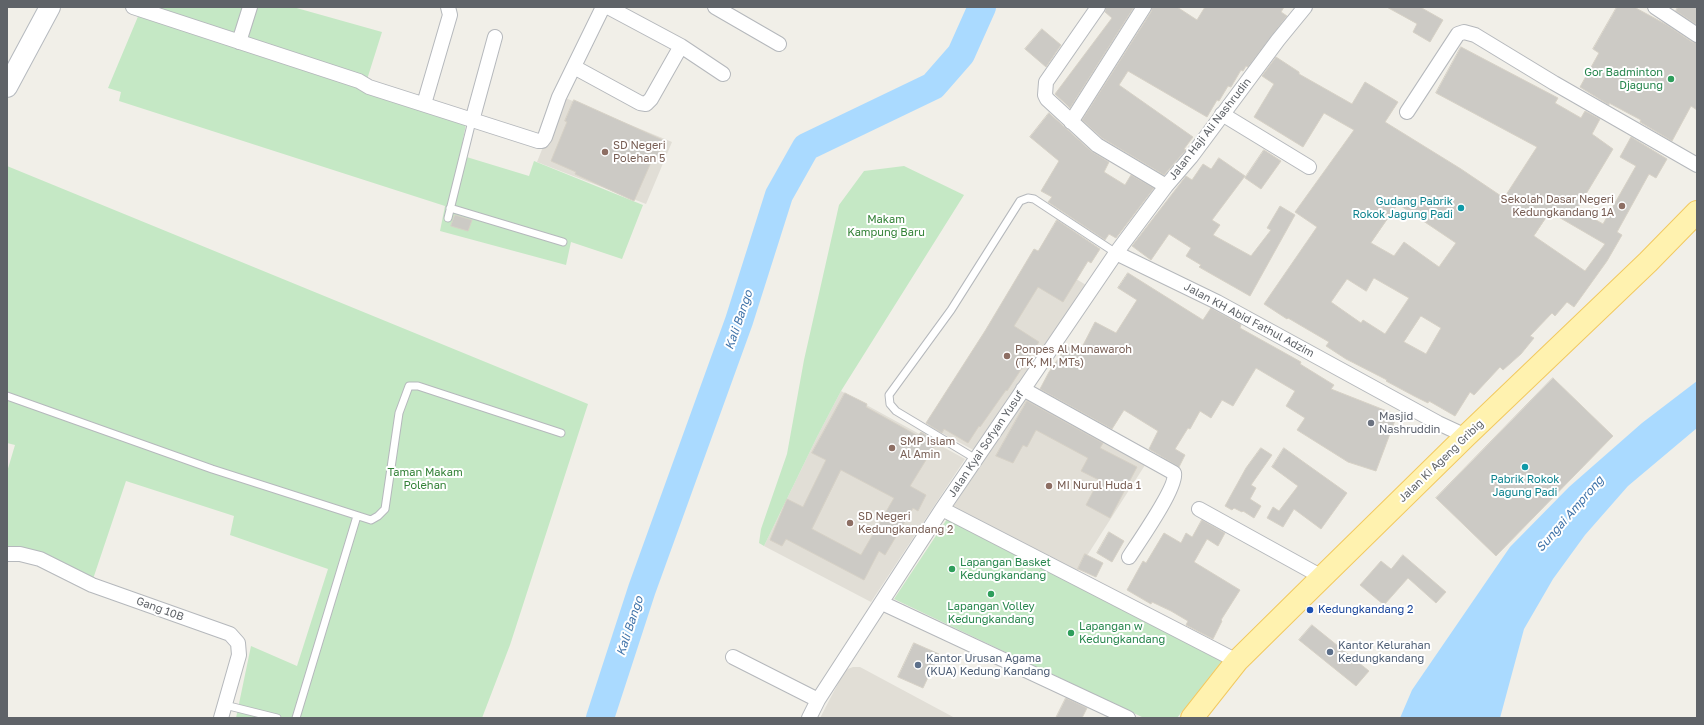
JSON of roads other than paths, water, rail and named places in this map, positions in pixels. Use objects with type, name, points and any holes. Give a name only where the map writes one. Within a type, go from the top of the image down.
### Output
[{"type":"main road","name":"Jalan Ki Ageng Gribig","points":[[1192,718],[1237,662],[1466,436],[1648,262],[1697,212]]},
{"type":"street","points":[[9,80],[50,7]]},
{"type":"street","points":[[133,7],[359,80],[369,87],[538,142],[542,141],[545,137],[559,97],[603,7]]},
{"type":"street","points":[[239,42],[250,7]]},
{"type":"street","points":[[608,7],[681,46],[723,74]]},
{"type":"street","points":[[715,7],[779,44]]},
{"type":"street","points":[[1098,7],[1046,82],[1045,95],[1047,99],[1096,145],[1166,186]]},
{"type":"street","points":[[1072,122],[1144,7]]},
{"type":"street","name":"Jalan Haji Ali Nashrudin","points":[[1116,253],[1166,186],[1191,157],[1278,40],[1305,7]]},
{"type":"street","points":[[1655,7],[1697,35]]},
{"type":"street","points":[[424,104],[451,8]]},
{"type":"street","points":[[1406,112],[1458,34],[1468,32],[1697,166]]},
{"type":"street","points":[[472,121],[495,37]]},
{"type":"street","points":[[574,67],[640,103],[646,104],[651,99],[681,46]]},
{"type":"street","points":[[1222,114],[1309,167]]},
{"type":"street","name":"Jalan Kyai Sofyan Yusuf","points":[[809,718],[818,700],[942,509],[1116,253]]},
{"type":"street","name":"Jalan KH Abid Fathul Adzim","points":[[1116,253],[1217,302],[1438,423],[1466,436]]},
{"type":"street","points":[[1023,389],[1174,473],[1175,480],[1167,496],[1129,558]]},
{"type":"street","points":[[942,509],[1237,662]]},
{"type":"street","points":[[1199,509],[1322,577]]},
{"type":"street","name":"Gang 10B","points":[[7,554],[20,554],[40,559],[92,585],[230,634],[238,642],[239,655],[223,711]]},
{"type":"street","points":[[882,603],[1128,718]]},
{"type":"street","points":[[733,657],[818,700]]},
{"type":"lane","points":[[448,218],[472,121]]},
{"type":"lane","name":"Jalan KH Abid Fathul Adzim","points":[[976,459],[896,411],[890,404],[889,395],[951,310],[1020,201],[1028,198],[1034,199],[1116,253]]},
{"type":"lane","points":[[450,208],[564,242]]},
{"type":"lane","points":[[7,396],[212,469],[371,520],[385,509],[399,413],[409,386],[418,386],[561,433]]},
{"type":"lane","points":[[296,718],[357,516]]},
{"type":"lane","points":[[223,711],[277,718]]},
{"type":"water","name":"Sungai Amprong","points":[[1697,381],[1697,428],[1628,486],[1585,535],[1553,579],[1524,629],[1500,718],[1400,718],[1412,690],[1510,547],[1569,487],[1642,423]]},
{"type":"waterway","name":"Kali Bango","points":[[600,718],[642,589],[739,321],[779,195],[806,147],[933,86],[961,54],[982,7]]},
{"type":"place","name":"Gor Badminton Djagung","points":[[1671,79]]},
{"type":"place","name":"SD Negeri Polehan 5","points":[[605,152]]},
{"type":"place","name":"Sekolah Dasar Negeri Kedungkandang 1A","points":[[1622,206]]},
{"type":"place","name":"Gudang Pabrik Rokok Jagung Padi","points":[[1461,208]]},
{"type":"place","name":"Ponpes Al Munawaroh (TK, MI, MTs)","points":[[1007,356]]},
{"type":"place","name":"Masjid Nashruddin","points":[[1371,423]]},
{"type":"place","name":"SMP Islam Al Amin","points":[[892,448]]},
{"type":"place","name":"Pabrik Rokok Jagung Padi","points":[[1525,467]]},
{"type":"place","name":"MI Nurul Huda 1","points":[[1049,486]]},
{"type":"place","name":"SD Negeri Kedungkandang 2","points":[[850,523]]},
{"type":"place","name":"Lapangan Basket Kedungkandang","points":[[952,569]]},
{"type":"place","name":"Lapangan Volley Kedungkandang","points":[[991,594]]},
{"type":"place","name":"Kedungkandang 2","points":[[1310,610]]},
{"type":"place","name":"Lapangan w Kedungkandang","points":[[1071,633]]},
{"type":"place","name":"Kantor Kelurahan Kedungkandang","points":[[1330,652]]},
{"type":"place","name":"Kantor Urusan Agama (KUA) Kedung Kandang","points":[[918,665]]},
{"type":"park label","name":"Makam Kampung Baru","points":[[886,226]]},
{"type":"park label","name":"Taman Makam Polehan","points":[[425,479]]}]
